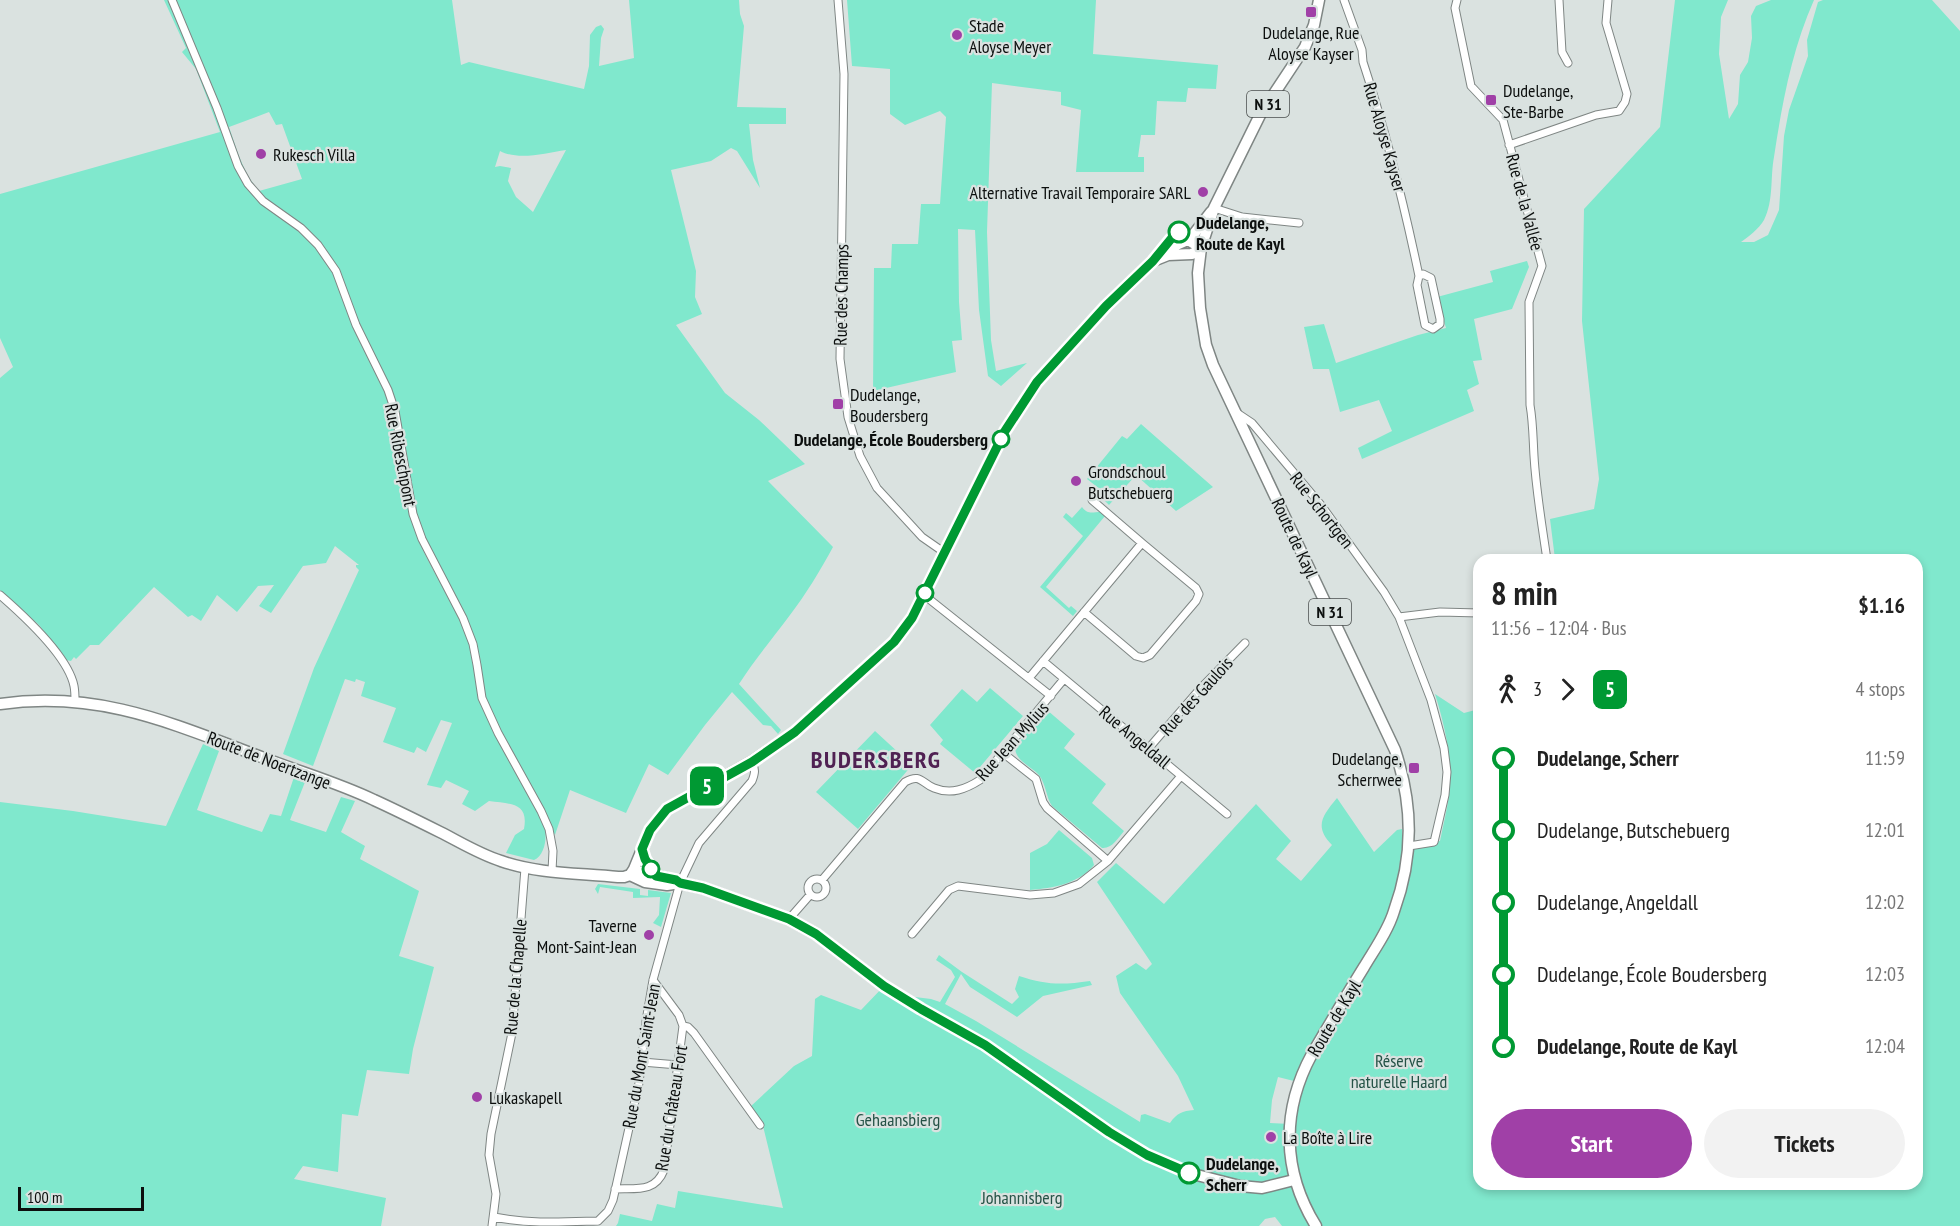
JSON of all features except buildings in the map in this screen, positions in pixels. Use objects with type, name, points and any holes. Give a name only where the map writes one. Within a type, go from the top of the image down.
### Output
[{"type":"main road","name":"Route de Kayl","points":[[1294,1180],[1289,1137],[1295,1094],[1312,1054],[1394,914],[1404,878],[1409,846],[1409,817],[1405,786],[1395,750],[1214,364],[1203,331],[1198,273],[1201,248],[1214,208],[1260,116],[1305,47],[1314,25],[1319,0]]},
{"type":"main road","points":[[632,872],[650,830],[667,809],[752,762],[775,746],[807,722],[894,642],[912,618],[1005,431],[1037,382],[1106,306],[1153,261],[1172,247],[1188,240],[1199,230],[1214,208]]},
{"type":"main road","points":[[1153,261],[1168,255],[1192,254],[1201,248],[1188,240]]},
{"type":"main road","name":"Route de Noertzange","points":[[0,704],[41,700],[75,701],[133,711],[372,798],[500,861],[525,868],[618,877],[624,877],[632,872],[645,882],[667,885],[680,883],[703,888],[789,919],[816,934],[899,996],[985,1045],[1109,1132],[1147,1155],[1189,1173],[1240,1186],[1262,1188],[1294,1180]]},
{"type":"main road","name":"N 31","points":[[1294,1180],[1305,1208],[1316,1226]]},
{"type":"street","name":"Rue Ribeschpont","points":[[172,0],[217,108],[238,166],[248,184],[263,201],[301,228],[318,245],[336,271],[356,325],[388,390],[395,411],[413,514],[422,539],[463,618],[477,664],[482,698],[549,829],[553,851],[552,871]]},
{"type":"street","name":"Rue des Champs","points":[[838,0],[844,74],[840,326],[843,393],[857,448],[877,488],[922,537],[945,553]]},
{"type":"street","name":"Rue Aloyse Kayser","points":[[1344,0],[1362,50],[1362,62],[1395,170],[1419,276],[1417,285],[1425,325],[1433,329],[1440,324],[1440,319],[1432,282],[1427,275],[1419,276]]},
{"type":"street","name":"Rue de la Vallée","points":[[1457,0],[1455,8],[1471,86],[1503,120],[1542,266],[1529,303],[1530,405],[1546,554]]},
{"type":"street","points":[[1559,0],[1562,52],[1568,63]]},
{"type":"street","points":[[1509,145],[1596,116],[1619,111],[1627,94],[1606,23],[1608,0]]},
{"type":"street","points":[[1214,208],[1242,217],[1299,223]]},
{"type":"street","name":"Rue Schortgen","points":[[1235,412],[1252,423],[1321,505],[1400,617],[1438,720],[1447,772],[1445,795],[1434,842],[1409,846]]},
{"type":"street","points":[[1084,612],[1136,656],[1143,658],[1150,655],[1196,601],[1199,594],[1196,588],[1092,500]]},
{"type":"street","points":[[1029,678],[1142,543]]},
{"type":"street","points":[[0,595],[38,630],[56,653],[72,679],[75,687],[75,701]]},
{"type":"street","points":[[924,595],[1051,696]]},
{"type":"street","points":[[1400,617],[1440,612],[1473,613]]},
{"type":"street","name":"Rue des Gaulois","points":[[1148,748],[1199,690],[1245,643]]},
{"type":"street","name":"Rue Angeldall","points":[[1043,661],[1227,814]]},
{"type":"street","name":"Rue Jean Mylius","points":[[822,880],[905,782],[912,777],[934,788],[950,791],[966,789],[980,780],[1065,679]]},
{"type":"street","points":[[1003,753],[1036,780],[1047,808],[1108,861]]},
{"type":"street","name":"Rue du Mont Saint-Jean","points":[[598,1223],[608,1211],[615,1189],[639,1083],[653,980],[680,883],[699,843],[752,781],[755,767],[752,762]]},
{"type":"street","points":[[912,934],[949,890],[958,886],[1030,895],[1054,893],[1079,884],[1108,861],[1181,776]]},
{"type":"street","name":"Rue de la Chapelle","points":[[492,1226],[496,1194],[489,1155],[491,1134],[512,1033],[525,868]]},
{"type":"street","name":"Rue Jean Mylius","points":[[810,895],[807,886],[809,882],[813,879],[822,880]]},
{"type":"street","name":"Rue Jean Mylius","points":[[810,895],[818,897],[825,892],[825,883],[822,880]]},
{"type":"street","name":"Rue Jean Mylius","points":[[789,919],[810,895]]},
{"type":"street","name":"Rue du Château Fort","points":[[615,1189],[656,1185],[664,1170],[683,1026],[679,1015],[653,980]]},
{"type":"street","name":"Rue du Château Fort","points":[[683,1026],[688,1027],[694,1033],[760,1125]]},
{"type":"street","points":[[642,1062],[678,1065]]},
{"type":"street","points":[[494,1217],[545,1223],[598,1223]]},
{"type":"green space","points":[[164,0],[452,0],[461,65],[469,62],[584,89],[589,66],[590,35],[596,27],[601,25],[604,29],[599,66],[634,58],[629,0],[739,0],[744,26],[737,107],[786,108],[786,124],[749,124],[753,160],[760,188],[737,151],[731,148],[711,161],[671,170],[696,271],[695,297],[702,314],[676,325],[725,393],[759,420],[805,464],[768,481],[833,547],[802,599],[739,684],[781,730],[778,734],[771,726],[763,725],[732,692],[668,775],[649,764],[626,813],[570,790],[555,835],[543,810],[540,815],[545,827],[545,843],[540,855],[534,860],[506,853],[515,835],[524,829],[525,820],[521,809],[511,804],[489,801],[475,811],[462,804],[469,791],[446,780],[441,788],[427,785],[452,723],[441,720],[426,752],[417,747],[414,753],[383,742],[396,708],[361,696],[365,682],[345,679],[313,766],[283,754],[314,668],[359,570],[356,565],[359,565],[335,546],[326,563],[303,566],[271,613],[259,606],[274,585],[258,586],[237,612],[217,595],[201,621],[192,615],[188,617],[154,587],[99,645],[90,645],[71,661],[66,660],[39,625],[0,590],[0,378],[13,367],[0,338],[0,194],[220,132],[196,69],[182,52],[186,48]],"holes":[[[269,112],[276,125],[282,124],[302,179],[259,191],[245,169],[229,127]],[[566,150],[533,212],[516,197],[508,181],[511,168],[495,167],[500,151],[524,156]],[[384,389],[394,399],[399,412],[407,476],[419,526],[459,615],[429,563],[415,529],[399,463],[392,413],[395,410]]]},
{"type":"green space","points":[[847,0],[1096,0],[1093,54],[1218,65],[1216,89],[1188,88],[1186,102],[1157,101],[1155,135],[1141,135],[1138,157],[1144,157],[1144,172],[1076,172],[1081,110],[1061,105],[1061,92],[992,83],[987,232],[991,340],[996,371],[1027,363],[1001,386],[988,376],[979,310],[975,230],[958,229],[962,340],[952,341],[956,372],[873,391],[874,268],[891,268],[892,244],[918,244],[921,204],[940,204],[946,117],[940,111],[905,125],[890,114],[890,69],[852,66]]},
{"type":"green space","points":[[1675,0],[1728,0],[1721,17],[1719,54],[1729,119],[1738,104],[1740,75],[1748,62],[1752,38],[1751,16],[1756,6],[1771,0],[1814,0],[1800,38],[1784,97],[1767,212],[1759,227],[1741,242],[1754,242],[1768,235],[1779,210],[1784,136],[1789,110],[1808,56],[1807,40],[1818,2],[1823,0],[1932,0],[1960,31],[1960,1226],[1282,1226],[1275,1217],[1265,1219],[1259,1226],[616,1226],[620,1214],[652,1221],[657,1204],[675,1208],[678,1191],[783,1208],[763,1126],[750,1107],[794,1066],[812,1056],[815,999],[821,995],[861,1010],[884,986],[899,995],[940,1002],[955,977],[951,970],[936,960],[939,955],[1012,1004],[1019,997],[1015,989],[1019,976],[1054,983],[1090,981],[1092,985],[1043,996],[1017,1017],[970,987],[961,974],[945,1004],[1140,1122],[1141,1115],[1145,1114],[1170,1123],[1180,1113],[1194,1110],[1178,1076],[1120,993],[1116,976],[1136,963],[1146,970],[1152,964],[1097,882],[1116,863],[1164,904],[1256,804],[1291,841],[1276,859],[1301,881],[1332,845],[1323,833],[1322,822],[1327,810],[1337,798],[1374,852],[1397,830],[1402,829],[1402,846],[1440,841],[1449,795],[1450,769],[1445,731],[1435,694],[1464,713],[1473,711],[1473,1190],[1923,1190],[1923,554],[1554,554],[1550,519],[1594,509],[1599,479],[1582,321],[1584,209],[1660,127]],"holes":[[[1278,1077],[1298,1082],[1290,1124],[1270,1123],[1272,1100]]]},
{"type":"green space","points":[[1527,261],[1529,267],[1512,309],[1474,319],[1482,360],[1473,361],[1479,384],[1467,390],[1474,411],[1362,459],[1358,448],[1392,431],[1379,400],[1340,412],[1329,369],[1313,369],[1304,327],[1324,324],[1336,363],[1418,335],[1446,328],[1437,297],[1493,282],[1490,271]]},
{"type":"green space","points":[[1141,424],[1213,487],[1176,511],[1136,475],[1109,505],[1101,490],[1087,479],[1122,436],[1127,439]]},
{"type":"green space","points":[[1082,507],[1088,512],[1101,512],[1105,516],[1046,587],[1069,608],[1071,606],[1077,611],[1073,616],[1040,587],[1083,536],[1063,517],[1066,513],[1072,518]]},
{"type":"green space","points":[[990,688],[1023,716],[975,773],[940,744],[943,740],[930,725],[962,689],[977,702]]},
{"type":"green space","points":[[1047,710],[1075,734],[1064,748],[1106,784],[1092,803],[1124,831],[1109,847],[1102,848],[1052,806],[1039,775],[1020,760],[1016,752],[1015,747]]},
{"type":"green space","points":[[875,731],[912,765],[858,829],[816,792]]},
{"type":"green space","points":[[203,744],[219,751],[197,810],[262,832],[270,814],[281,816],[294,777],[305,782],[290,820],[326,832],[341,797],[355,801],[341,832],[365,846],[360,859],[419,891],[399,956],[434,967],[409,1074],[367,1070],[358,1116],[342,1114],[338,1172],[303,1166],[294,1179],[386,1198],[381,1226],[0,1226],[0,802],[166,826]]},
{"type":"green space","points":[[1059,830],[1092,858],[1094,865],[1073,881],[1030,890],[1030,853],[1047,844]]},
{"type":"green space","points":[[598,884],[640,889],[640,895],[648,896],[648,890],[671,893],[661,927],[653,923],[659,915],[660,897],[633,898],[633,892],[600,887],[598,894],[595,889]]},
{"type":"bus line","name":"5","points":[[1179,232],[1053,363],[1018,409],[912,618],[894,642],[795,732],[752,762],[667,809],[650,830],[642,849],[645,859],[656,876],[703,888],[789,919],[816,934],[884,986],[985,1045],[1109,1132],[1147,1155],[1189,1173]]},
{"type":"place","name":"Dudelange, Rue Aloyse Kayser","points":[[1311,12]]},
{"type":"place","name":"Stade Aloyse Meyer","points":[[957,35]]},
{"type":"place","name":"Dudelange, Ste-Barbe","points":[[1491,100]]},
{"type":"place","name":"Rukesch Villa","points":[[261,154]]},
{"type":"place","name":"Alternative Travail Temporaire SARL","points":[[1203,192]]},
{"type":"place","name":"Dudelange, Route de Kayl","points":[[1179,232]]},
{"type":"place","name":"Dudelange, Boudersberg","points":[[838,404]]},
{"type":"place","name":"Dudelange, École Boudersberg","points":[[1001,439]]},
{"type":"place","name":"Grondschoul Butschebuerg","points":[[1076,481]]},
{"type":"place","name":"Dudelange, Scherrwee","points":[[1414,768]]},
{"type":"place","name":"Taverne Mont-Saint-Jean","points":[[649,935]]},
{"type":"place","name":"Lukaskapell","points":[[477,1097]]},
{"type":"place","name":"La Boîte à Lire","points":[[1271,1137]]},
{"type":"place","name":"Dudelange, Scherr","points":[[1189,1173]]},
{"type":"district","name":"BUDERSBERG","points":[[876,759]]},
{"type":"park label","name":"Réserve naturelle Haard","points":[[1399,1070]]},
{"type":"park label","name":"Gehaansbierg","points":[[898,1119]]},
{"type":"park label","name":"Johannisberg","points":[[1022,1197]]}]
